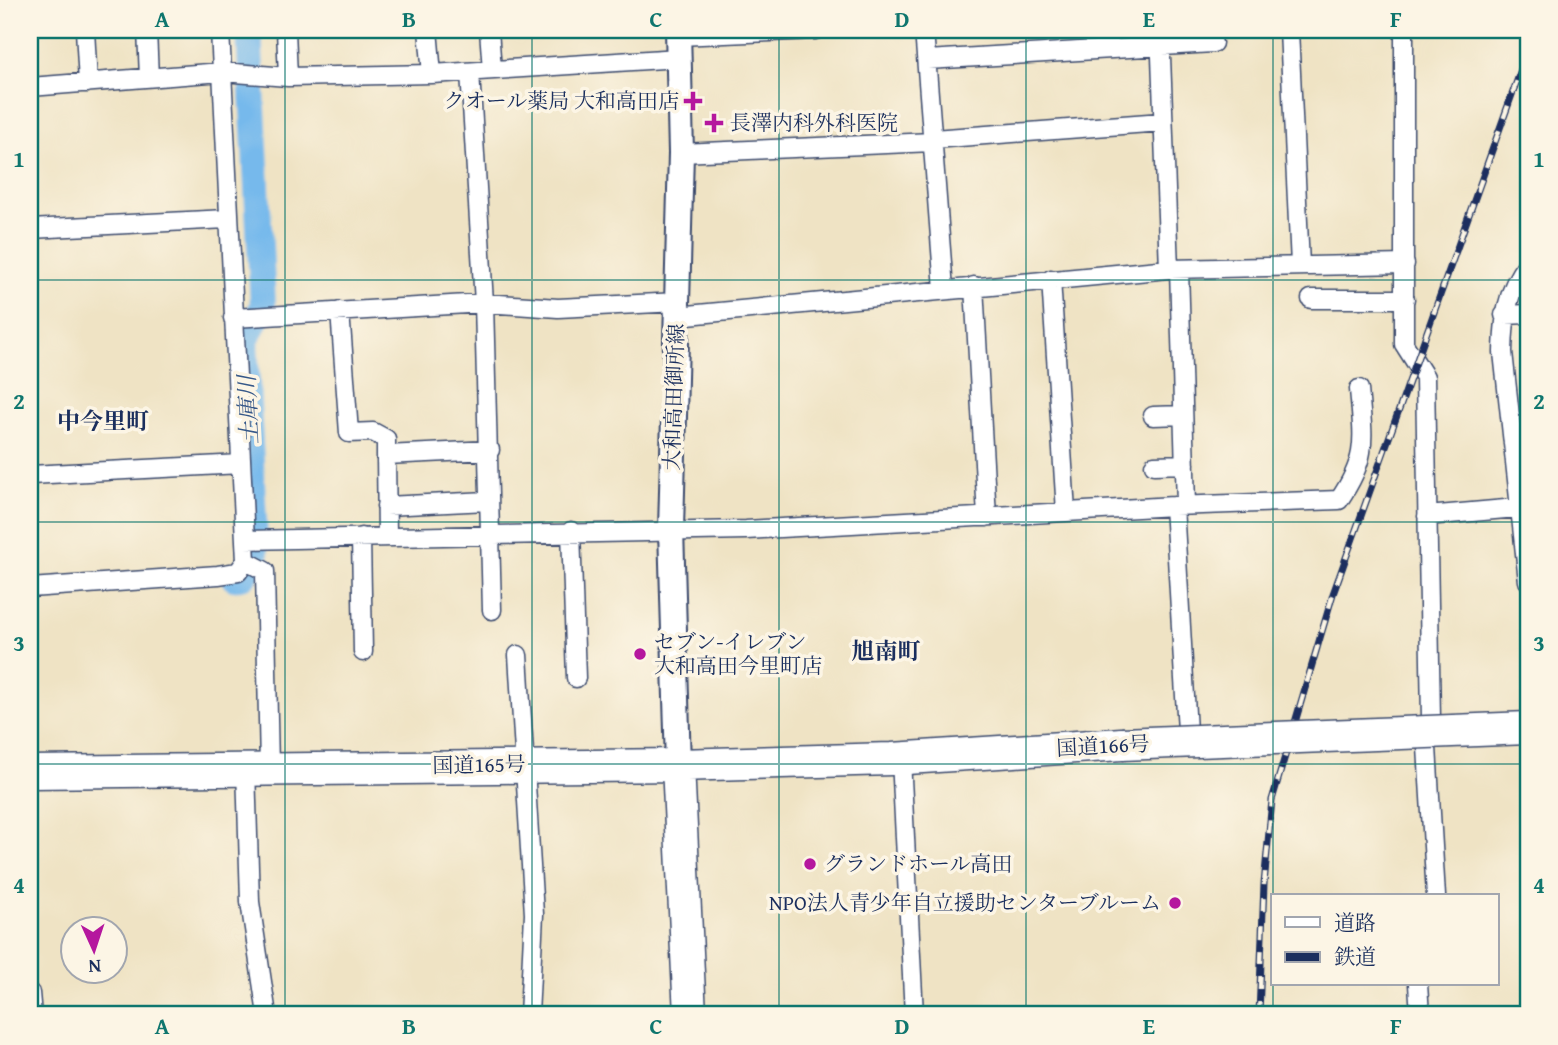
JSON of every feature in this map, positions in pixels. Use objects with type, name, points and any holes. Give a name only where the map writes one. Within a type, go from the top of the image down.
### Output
[{"type":"highway","name":"国道166号","points":[[678,765],[901,759],[956,753],[1122,744],[1528,728]]},
{"type":"highway","name":"国道165号","points":[[30,772],[678,765]]},
{"type":"highway","points":[[678,765],[690,1015]]},
{"type":"main road","name":"大和高田御所線","points":[[678,41],[681,153],[671,529],[678,765]]},
{"type":"street","points":[[85,30],[88,83]]},
{"type":"street","points":[[147,30],[149,78]]},
{"type":"street","points":[[220,30],[227,219],[245,540],[251,564],[265,571],[250,902],[267,1015]]},
{"type":"street","points":[[286,30],[288,77]]},
{"type":"street","points":[[428,30],[432,74]]},
{"type":"street","points":[[489,30],[492,70]]},
{"type":"street","points":[[30,87],[222,72],[288,77],[470,72],[735,31],[816,30]]},
{"type":"street","points":[[924,30],[944,289]]},
{"type":"street","points":[[1289,30],[1300,265]]},
{"type":"street","points":[[1404,30],[1404,344],[1425,377],[1431,719]]},
{"type":"street","points":[[927,60],[1146,48],[1161,37],[1213,43]]},
{"type":"street","points":[[1161,37],[1162,122],[1184,415],[1185,464],[1180,505],[1186,731]]},
{"type":"street","points":[[470,72],[485,303],[492,610]]},
{"type":"street","points":[[681,153],[933,140],[1162,122]]},
{"type":"street","points":[[30,229],[227,219]]},
{"type":"street","points":[[1528,263],[1519,274],[1504,315],[1503,352],[1524,508],[1528,581]]},
{"type":"street","points":[[233,318],[485,303],[558,308],[677,309],[1174,269],[1405,264]]},
{"type":"street","points":[[1051,279],[1066,512]]},
{"type":"street","points":[[974,286],[987,517]]},
{"type":"street","points":[[1311,299],[1405,299]]},
{"type":"street","points":[[340,311],[349,433],[373,432],[386,439],[387,537]]},
{"type":"street","points":[[1504,315],[1528,314]]},
{"type":"street","points":[[245,540],[671,529],[746,530],[1180,505],[1339,500],[1353,480],[1364,450],[1359,389]]},
{"type":"street","points":[[1153,416],[1184,415]]},
{"type":"street","points":[[386,455],[490,450]]},
{"type":"street","points":[[30,475],[241,464]]},
{"type":"street","points":[[1154,465],[1185,464]]},
{"type":"street","points":[[386,506],[488,501]]},
{"type":"street","points":[[1427,516],[1524,508]]},
{"type":"street","points":[[571,531],[576,678]]},
{"type":"street","points":[[361,537],[363,652]]},
{"type":"street","points":[[30,588],[218,575],[238,572],[251,564]]},
{"type":"street","points":[[518,655],[534,914],[529,1015]]},
{"type":"street","points":[[1528,716],[1332,724],[1332,751],[1528,743]]},
{"type":"street","points":[[1256,726],[1256,753],[954,766],[901,759],[953,739],[1256,726]]},
{"type":"street","points":[[1427,747],[1436,894]]},
{"type":"street","points":[[901,759],[915,1015]]},
{"type":"street","points":[[1418,986],[1420,1015]]},
{"type":"street","points":[[30,993],[32,1015]]},
{"type":"waterway","name":"土庫川","points":[[234,578],[244,576],[256,562],[245,343],[263,305],[249,30]]},
{"type":"railway","points":[[1259,1015],[1264,884],[1272,800],[1333,594],[1528,50]]},
{"type":"place","name":"クオール薬局 大和高田店","points":[[693,101]]},
{"type":"place","name":"長澤内科外科医院","points":[[714,123]]},
{"type":"place","name":"セブン-イレブン 大和高田今里町店","points":[[640,654]]},
{"type":"place","name":"グランドホール高田","points":[[810,864]]},
{"type":"place","name":"NPO法人青少年自立援助センターブルーム","points":[[1175,903]]},
{"type":"district","name":"中今里町","points":[[103,421]]},
{"type":"district","name":"旭南町","points":[[886,651]]}]
